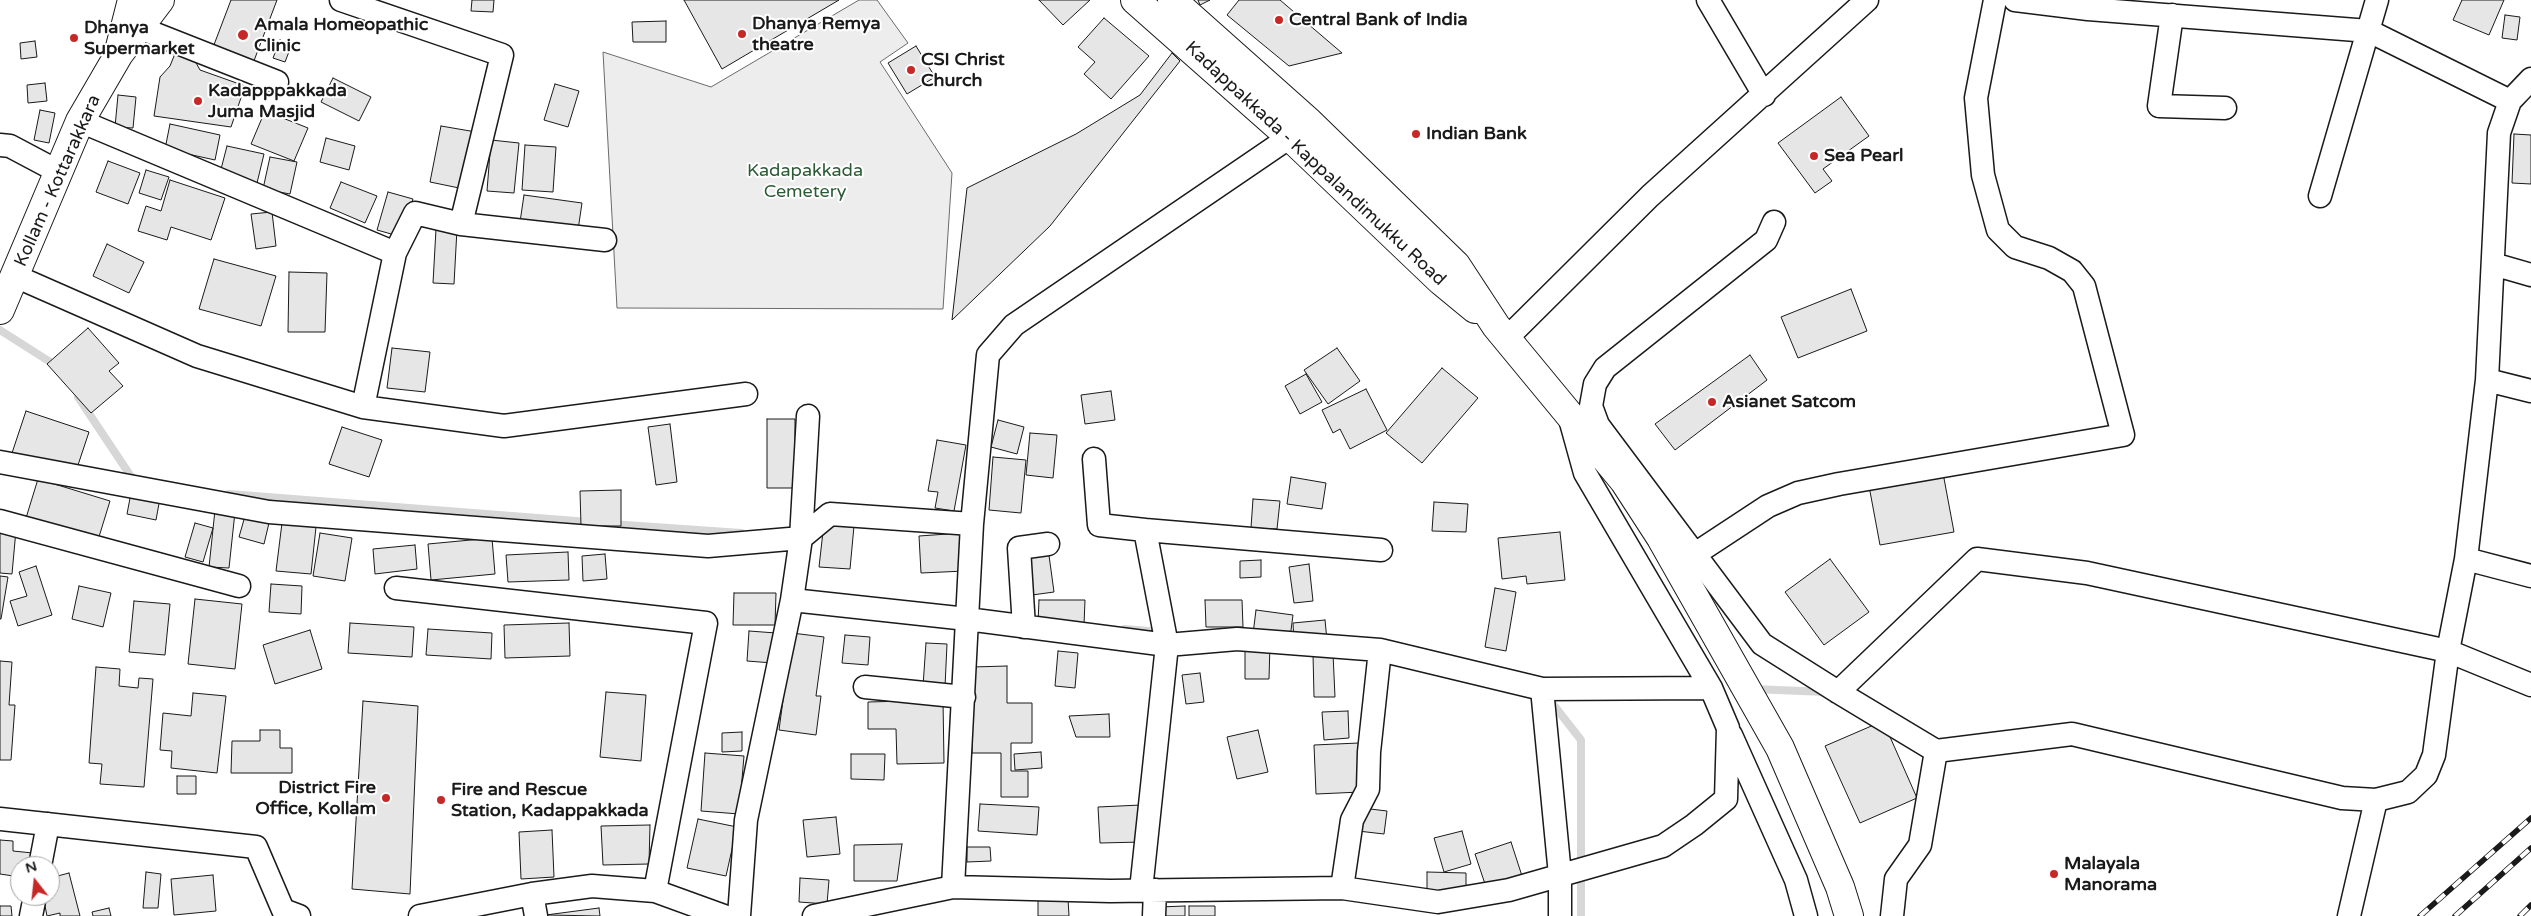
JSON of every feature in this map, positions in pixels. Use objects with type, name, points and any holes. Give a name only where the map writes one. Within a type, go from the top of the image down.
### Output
[{"type":"main road","points":[[119,54],[160,0]]},
{"type":"main road","name":"Kadappakkada - Kappalandimukku Road","points":[[1135,0],[1290,137],[1441,281],[1502,332]]},
{"type":"main road","name":"Kadappakkada - Kappalandimukku Road","points":[[1172,0],[1309,122],[1456,266],[1502,332],[1624,481],[1661,538],[1780,748],[1840,887],[1849,916]]},
{"type":"main road","points":[[119,54],[131,1]]},
{"type":"main road","name":"Kollam - Kottarakkara","points":[[0,310],[80,121],[119,54]]},
{"type":"street","points":[[341,0],[502,55],[461,224]]},
{"type":"street","points":[[1708,0],[1764,95]]},
{"type":"street","points":[[1502,332],[1868,0]]},
{"type":"street","points":[[1695,554],[1768,506],[1798,493],[1839,484],[2123,435],[2084,286],[2072,271],[2049,258],[2015,247],[1998,230],[1983,175],[1976,98],[1995,0]]},
{"type":"street","points":[[2015,0],[2369,31],[2510,101]]},
{"type":"street","points":[[2320,196],[2377,0]]},
{"type":"street","points":[[2172,15],[2159,106],[2225,108]]},
{"type":"street","points":[[140,28],[277,82]]},
{"type":"street","points":[[1774,222],[1766,240],[1605,368],[1594,384],[1591,406],[1598,425],[1762,644],[1936,751],[2072,734],[2342,798],[2376,800],[2408,792],[2426,775],[2434,755],[2448,651],[2466,559],[2487,380],[2499,133],[2510,101],[2531,79]]},
{"type":"street","points":[[80,121],[395,253]]},
{"type":"street","points":[[953,887],[972,524],[988,355],[1014,325],[1290,137]]},
{"type":"street","points":[[0,146],[10,146],[59,172]]},
{"type":"street","points":[[363,407],[395,253],[415,212],[461,224],[605,240]]},
{"type":"street","points":[[2492,264],[2531,275]]},
{"type":"street","points":[[16,276],[197,356],[363,407],[504,426],[746,394]]},
{"type":"street","points":[[2487,380],[2531,392]]},
{"type":"street","points":[[1592,395],[1562,406],[1585,473],[1711,688],[1796,880],[1806,916]]},
{"type":"street","points":[[739,916],[746,820],[792,600],[800,538],[808,416]]},
{"type":"street","points":[[1094,459],[1099,525],[1381,550]]},
{"type":"street","points":[[0,462],[269,512],[708,546],[800,538],[830,514],[972,524]]},
{"type":"street","points":[[0,521],[239,586]]},
{"type":"street","points":[[1145,530],[1167,645],[1148,890],[1154,916]]},
{"type":"street","points":[[1024,627],[1018,548],[1048,544]]},
{"type":"street","points":[[1838,692],[1977,559],[2087,573],[2448,651],[2531,685]]},
{"type":"street","points":[[2466,559],[2531,576]]},
{"type":"street","points":[[396,588],[706,623],[655,891]]},
{"type":"street","points":[[792,600],[967,619],[1167,645],[1237,639],[1380,650],[1542,689],[1711,688]]},
{"type":"street","points":[[1342,888],[1352,820],[1368,788],[1369,752],[1380,650]]},
{"type":"street","points":[[865,687],[964,697]]},
{"type":"street","points":[[1542,689],[1560,875],[1560,916]]},
{"type":"street","points":[[814,916],[953,887],[1148,890],[1342,888],[1438,902],[1509,890],[1663,846],[1694,825],[1726,799],[1728,728]]},
{"type":"street","points":[[1892,916],[1896,879],[1920,845],[1936,751]]},
{"type":"street","points":[[2349,916],[2376,800]]},
{"type":"street","points":[[0,819],[256,847],[289,914]]},
{"type":"street","points":[[42,856],[48,824]]},
{"type":"street","points":[[420,916],[532,894],[592,886],[655,891],[724,916]]},
{"type":"street","points":[[532,894],[536,916]]},
{"type":"shaded area","name":"Kadapakkada Cemetery","points":[[859,0],[877,0],[908,43],[880,62],[952,173],[943,309],[617,308],[603,52],[711,87]]},
{"type":"building","points":[[231,0],[277,0],[252,66],[212,50]]},
{"type":"building","points":[[472,0],[494,0],[493,12],[471,11]]},
{"type":"building","name":"Dhanya Remya theatre","points":[[684,0],[839,0],[722,69]]},
{"type":"building","points":[[1039,0],[1090,0],[1063,25]]},
{"type":"building","points":[[1198,0],[1210,0],[1200,5]]},
{"type":"building","points":[[1239,0],[1280,0],[1342,53],[1289,66],[1227,15]]},
{"type":"building","points":[[2462,0],[2504,0],[2489,35],[2453,20]]},
{"type":"building","points":[[2505,15],[2520,17],[2517,40],[2502,38]]},
{"type":"building","points":[[1104,18],[1149,56],[1111,99],[1084,74],[1095,62],[1078,47]]},
{"type":"building","points":[[666,21],[666,42],[633,42],[632,22]]},
{"type":"building","points":[[280,40],[292,44],[285,62],[273,58]]},
{"type":"building","points":[[35,41],[37,57],[21,59],[20,43]]},
{"type":"building","name":"CSI Christ Church","points":[[916,46],[935,77],[907,94],[888,63]]},
{"type":"building","name":"Kadapppakkada Juma Masjid","points":[[189,50],[200,70],[245,86],[231,127],[154,116],[160,77],[170,66],[176,51]]},
{"type":"building","points":[[1172,53],[1180,61],[1050,226],[952,320],[967,188],[1076,134],[1140,95]]},
{"type":"building","points":[[333,78],[371,97],[359,121],[321,102]]},
{"type":"building","points":[[45,83],[47,101],[28,103],[27,85]]},
{"type":"building","points":[[555,84],[579,91],[568,127],[544,120]]},
{"type":"building","points":[[118,95],[136,97],[133,128],[115,127]]},
{"type":"building","name":"Sea Pearl","points":[[1841,97],[1869,136],[1823,169],[1832,181],[1815,193],[1778,143]]},
{"type":"building","points":[[40,110],[55,113],[49,143],[34,140]]},
{"type":"building","points":[[265,111],[308,128],[294,161],[251,144]]},
{"type":"building","points":[[170,124],[220,135],[215,160],[165,149]]},
{"type":"building","points":[[441,126],[476,132],[464,189],[430,182]]},
{"type":"building","points":[[2514,134],[2531,135],[2531,184],[2512,183]]},
{"type":"building","points":[[326,138],[355,146],[349,170],[320,162]]},
{"type":"building","points":[[491,140],[519,143],[514,193],[487,191]]},
{"type":"building","points":[[525,145],[556,147],[553,192],[522,190]]},
{"type":"building","points":[[227,146],[264,154],[257,183],[220,173]]},
{"type":"building","points":[[270,157],[297,162],[290,194],[263,189]]},
{"type":"building","points":[[108,161],[140,173],[128,204],[96,192]]},
{"type":"building","points":[[146,170],[169,177],[161,200],[139,193]]},
{"type":"building","points":[[170,180],[225,198],[211,240],[171,227],[167,240],[138,231],[146,206],[161,211]]},
{"type":"building","points":[[341,182],[377,196],[365,223],[330,208]]},
{"type":"building","points":[[388,192],[413,199],[402,237],[377,230]]},
{"type":"building","points":[[524,195],[582,203],[578,230],[520,222]]},
{"type":"building","points":[[272,212],[276,246],[256,249],[251,214]]},
{"type":"building","points":[[436,229],[457,229],[454,284],[433,283]]},
{"type":"building","points":[[107,244],[144,262],[129,293],[93,276]]},
{"type":"building","points":[[214,259],[276,276],[261,326],[199,309]]},
{"type":"building","points":[[289,272],[327,273],[325,332],[288,332]]},
{"type":"building","points":[[1851,289],[1867,331],[1798,358],[1781,317]]},
{"type":"building","points":[[88,328],[119,363],[109,371],[123,386],[91,413],[47,364]]},
{"type":"building","points":[[392,348],[430,352],[425,392],[387,388]]},
{"type":"building","points":[[1337,348],[1360,381],[1328,404],[1304,370]]},
{"type":"building","name":"Asianet Satcom","points":[[1750,355],[1767,380],[1675,450],[1655,424]]},
{"type":"building","points":[[1442,368],[1478,398],[1422,463],[1386,433]]},
{"type":"building","points":[[1306,374],[1322,402],[1300,414],[1285,386]]},
{"type":"building","points":[[1366,389],[1387,430],[1350,449],[1340,429],[1333,433],[1322,410]]},
{"type":"building","points":[[1111,391],[1115,420],[1085,424],[1081,395]]},
{"type":"building","points":[[26,411],[89,432],[75,474],[12,453]]},
{"type":"building","points":[[767,419],[795,419],[795,488],[767,488]]},
{"type":"building","points":[[998,420],[1024,427],[1017,454],[991,447]]},
{"type":"building","points":[[670,424],[677,482],[656,485],[648,427]]},
{"type":"building","points":[[342,427],[382,440],[369,477],[329,464]]},
{"type":"building","points":[[1030,433],[1057,435],[1053,478],[1026,475]]},
{"type":"building","points":[[937,440],[966,445],[954,511],[935,508],[938,492],[928,491]]},
{"type":"building","points":[[993,457],[1026,460],[1021,513],[989,510]]},
{"type":"building","points":[[1943,473],[1954,532],[1880,545],[1869,486]]},
{"type":"building","points":[[1291,477],[1326,483],[1322,509],[1287,504]]},
{"type":"building","points":[[38,479],[110,501],[98,540],[26,518]]},
{"type":"building","points":[[621,490],[621,526],[581,526],[580,491]]},
{"type":"building","points":[[131,493],[160,498],[156,520],[127,514]]},
{"type":"building","points":[[1253,499],[1280,501],[1277,529],[1251,528]]},
{"type":"building","points":[[1434,502],[1468,504],[1466,532],[1432,531]]},
{"type":"building","points":[[215,510],[235,512],[229,568],[209,567]]},
{"type":"building","points":[[245,516],[269,523],[264,544],[239,537]]},
{"type":"building","points":[[195,523],[213,528],[203,562],[185,557]]},
{"type":"building","points":[[282,523],[316,527],[311,574],[276,571]]},
{"type":"building","points":[[824,523],[854,526],[850,569],[819,567]]},
{"type":"building","points":[[0,528],[16,530],[12,574],[0,573]]},
{"type":"building","points":[[1560,532],[1565,580],[1527,584],[1526,576],[1502,579],[1498,538]]},
{"type":"building","points":[[320,533],[352,538],[345,581],[313,576]]},
{"type":"building","points":[[962,533],[965,571],[921,573],[919,536]]},
{"type":"building","points":[[492,538],[495,574],[431,580],[428,544]]},
{"type":"building","points":[[415,545],[417,569],[375,574],[373,549]]},
{"type":"building","points":[[1048,548],[1054,592],[1032,595],[1026,551]]},
{"type":"building","points":[[568,552],[569,580],[508,582],[506,555]]},
{"type":"building","points":[[605,554],[607,579],[583,581],[582,556]]},
{"type":"building","points":[[1830,559],[1869,612],[1824,645],[1785,592]]},
{"type":"building","points":[[1261,560],[1261,577],[1240,578],[1240,561]]},
{"type":"building","points":[[1309,564],[1313,601],[1294,603],[1289,567]]},
{"type":"building","points":[[36,566],[52,615],[18,626],[10,601],[27,596],[19,572]]},
{"type":"building","points":[[0,576],[8,577],[1,619],[0,619]]},
{"type":"building","points":[[271,584],[302,586],[301,614],[269,612]]},
{"type":"building","points":[[79,586],[111,593],[103,627],[72,619]]},
{"type":"building","points":[[1495,588],[1516,592],[1506,651],[1485,647]]},
{"type":"building","points":[[734,593],[776,593],[775,625],[733,625]]},
{"type":"building","points":[[195,599],[242,604],[235,669],[188,664]]},
{"type":"building","points":[[1039,600],[1085,600],[1084,625],[1038,623]]},
{"type":"building","points":[[1205,600],[1242,600],[1243,627],[1206,627]]},
{"type":"building","points":[[134,601],[170,604],[165,655],[129,652]]},
{"type":"building","points":[[1256,610],[1293,615],[1290,638],[1253,634]]},
{"type":"building","points":[[1325,620],[1327,640],[1294,643],[1293,623]]},
{"type":"building","points":[[350,623],[414,627],[412,657],[348,653]]},
{"type":"building","points":[[569,623],[570,656],[505,658],[504,625]]},
{"type":"building","points":[[428,629],[492,633],[491,659],[426,655]]},
{"type":"building","points":[[310,630],[322,669],[275,684],[263,645]]},
{"type":"building","points":[[749,631],[776,633],[773,663],[747,661]]},
{"type":"building","points":[[792,633],[824,637],[816,696],[821,696],[816,735],[779,730]]},
{"type":"building","points":[[845,635],[870,637],[868,665],[842,663]]},
{"type":"building","points":[[926,643],[947,644],[945,687],[923,686]]},
{"type":"building","points":[[1270,644],[1269,679],[1245,679],[1245,645]]},
{"type":"building","points":[[1058,651],[1078,653],[1075,688],[1055,686]]},
{"type":"building","points":[[1333,653],[1335,697],[1314,697],[1313,654]]},
{"type":"building","points":[[0,661],[12,662],[9,705],[15,705],[11,760],[0,760]]},
{"type":"building","points":[[1007,666],[1007,703],[1032,703],[1032,743],[1011,743],[1011,771],[1028,771],[1028,797],[1001,797],[1001,753],[972,753],[972,667]]},
{"type":"building","points":[[96,667],[120,669],[119,686],[138,688],[139,678],[153,679],[144,787],[100,784],[102,764],[89,763]]},
{"type":"building","points":[[1200,673],[1204,702],[1186,704],[1182,675]]},
{"type":"building","points":[[606,692],[646,695],[641,761],[600,757]]},
{"type":"building","points":[[193,693],[226,696],[217,773],[171,768],[172,751],[160,750],[163,713],[191,716]]},
{"type":"building","points":[[943,700],[944,763],[897,764],[896,729],[868,729],[868,702]]},
{"type":"building","name":"District Fire Office, Kollam","points":[[363,701],[418,706],[410,894],[352,889]]},
{"type":"building","points":[[1348,711],[1349,738],[1324,740],[1322,712]]},
{"type":"building","points":[[1109,714],[1110,737],[1076,737],[1069,716]]},
{"type":"building","points":[[1883,721],[1917,798],[1860,823],[1825,746]]},
{"type":"building","points":[[260,730],[280,730],[280,748],[292,748],[292,773],[231,773],[232,741],[260,741]]},
{"type":"building","points":[[1258,730],[1268,772],[1237,779],[1227,737]]},
{"type":"building","points":[[742,732],[742,751],[722,752],[722,733]]},
{"type":"building","points":[[1359,743],[1361,792],[1316,794],[1314,745]]},
{"type":"building","points":[[1041,752],[1042,768],[1015,770],[1014,754]]},
{"type":"building","points":[[705,753],[744,756],[739,814],[701,811]]},
{"type":"building","points":[[851,754],[885,754],[884,780],[851,779]]},
{"type":"building","points":[[177,776],[196,776],[196,794],[177,794]]},
{"type":"building","points":[[980,804],[1039,807],[1037,835],[978,831]]},
{"type":"building","points":[[1141,805],[1142,842],[1100,843],[1098,807]]},
{"type":"building","points":[[1362,808],[1387,811],[1384,834],[1358,831]]},
{"type":"building","points":[[836,817],[840,854],[807,857],[803,820]]},
{"type":"building","points":[[698,819],[737,827],[726,876],[687,868]]},
{"type":"building","points":[[650,825],[649,864],[603,865],[601,826]]},
{"type":"building","points":[[552,830],[554,877],[521,879],[519,832]]},
{"type":"building","points":[[1462,831],[1471,864],[1444,872],[1434,838]]},
{"type":"building","points":[[0,840],[13,841],[13,851],[33,853],[33,856],[10,856],[10,876],[0,874]]},
{"type":"building","points":[[1511,842],[1523,879],[1487,890],[1475,854]]},
{"type":"building","points":[[902,844],[897,881],[854,881],[854,845]]},
{"type":"building","points":[[967,847],[990,847],[991,861],[967,862]]},
{"type":"building","points":[[146,872],[161,874],[158,908],[143,908]]},
{"type":"building","points":[[1427,872],[1466,873],[1466,893],[1427,892]]},
{"type":"building","points":[[69,873],[80,916],[60,916],[60,913],[47,916],[45,906],[60,906],[60,875]]},
{"type":"building","points":[[213,875],[216,911],[174,915],[171,879]]},
{"type":"building","points":[[800,878],[829,880],[827,904],[799,902]]},
{"type":"building","points":[[1038,899],[1068,899],[1069,916],[1038,916]]},
{"type":"building","points":[[0,906],[11,906],[12,916],[0,916]]},
{"type":"building","points":[[1185,906],[1185,916],[1159,916],[1159,907]]},
{"type":"building","points":[[1189,906],[1215,906],[1215,916],[1189,916]]},
{"type":"building","points":[[109,908],[111,916],[93,916],[92,912]]},
{"type":"building","points":[[599,908],[600,916],[546,915]]},
{"type":"waterway","points":[[0,330],[58,367]]},
{"type":"waterway","points":[[78,397],[134,481]]},
{"type":"waterway","points":[[229,494],[589,522]]},
{"type":"waterway","points":[[611,524],[741,533]]},
{"type":"waterway","points":[[1125,629],[1161,632]]},
{"type":"waterway","points":[[1753,689],[1826,692]]},
{"type":"waterway","points":[[1549,699],[1581,740],[1581,916]]},
{"type":"railway","points":[[2420,916],[2531,818]]},
{"type":"railway","points":[[2455,916],[2531,848]]},
{"type":"railway","points":[[2520,916],[2531,905]]},
{"type":"place","name":"Central Bank of India","points":[[1279,20]]},
{"type":"place","name":"Dhanya Remya theatre","points":[[742,34]]},
{"type":"place","name":"Amala Homeopathic Clinic","points":[[243,35]]},
{"type":"place","name":"Dhanya Supermarket","points":[[74,38]]},
{"type":"place","name":"CSI Christ Church","points":[[911,70]]},
{"type":"place","name":"Kadapppakkada Juma Masjid","points":[[198,101]]},
{"type":"place","name":"Indian Bank","points":[[1416,134]]},
{"type":"place","name":"Sea Pearl","points":[[1814,156]]},
{"type":"place","name":"Asianet Satcom","points":[[1712,402]]},
{"type":"place","name":"District Fire Office, Kollam","points":[[386,798]]},
{"type":"place","name":"Fire and Rescue Station, Kadappakkada","points":[[441,800]]},
{"type":"place","name":"Malayala Manorama","points":[[2054,874]]}]
